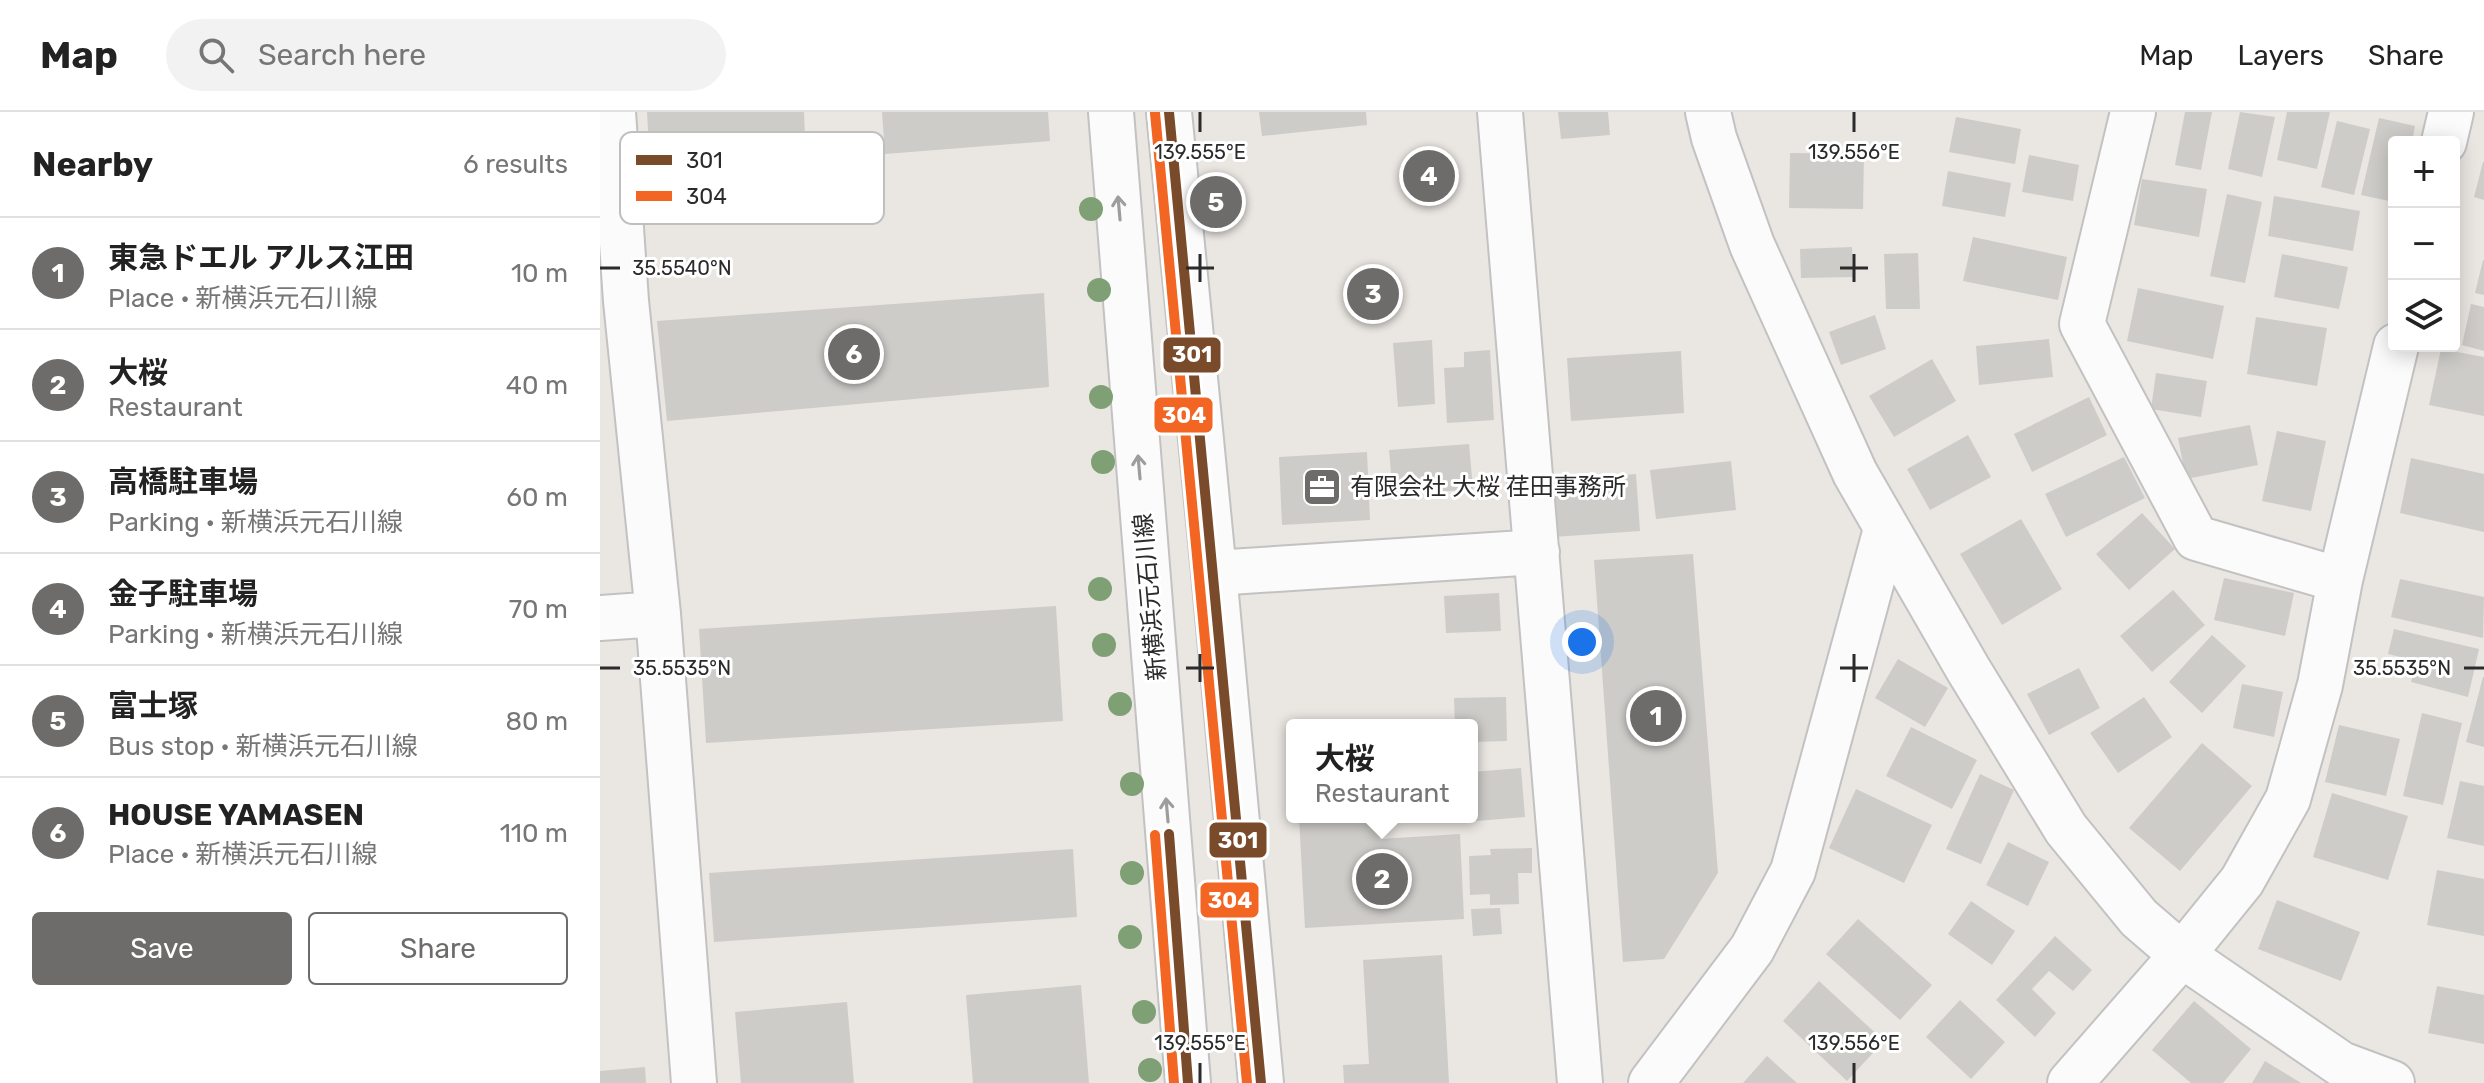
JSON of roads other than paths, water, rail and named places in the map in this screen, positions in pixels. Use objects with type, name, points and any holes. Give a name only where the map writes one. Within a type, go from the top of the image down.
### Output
[{"type":"street","points":[[613,112],[620,214]]},
{"type":"street","name":"新横浜元石川線","points":[[1111,112],[1188,1083]]},
{"type":"street","points":[[1169,112],[1261,1083]]},
{"type":"street","points":[[1500,112],[1580,1083]]},
{"type":"street","points":[[1708,112],[1714,138],[1752,245],[1855,473],[2066,829],[2139,918],[2182,955],[2341,1064],[2392,1083]]},
{"type":"street","points":[[2133,112],[2082,324],[2196,538],[2340,580]]},
{"type":"street","points":[[2445,136],[2451,112]]},
{"type":"street","points":[[621,224],[658,614],[694,1083]]},
{"type":"street","points":[[2070,1083],[2242,881],[2288,799],[2320,685],[2340,580],[2395,352]]},
{"type":"street","points":[[1651,1083],[1752,949],[1793,871],[1886,529]]},
{"type":"street","points":[[1214,573],[1537,552]]},
{"type":"street","points":[[600,618],[658,614]]},
{"type":"place","name":"金子駐車場","points":[[1429,176]]},
{"type":"place","name":"富士塚","points":[[1216,202]]},
{"type":"place","name":"高橋駐車場","points":[[1373,294]]},
{"type":"place","name":"HOUSE YAMASEN","points":[[854,354]]},
{"type":"place","name":"有限会社 大桜 荏田事務所","points":[[1322,487]]},
{"type":"place","name":"東急ドエル アルス江田","points":[[1656,716]]},
{"type":"place","name":"大桜","points":[[1382,879]]}]
